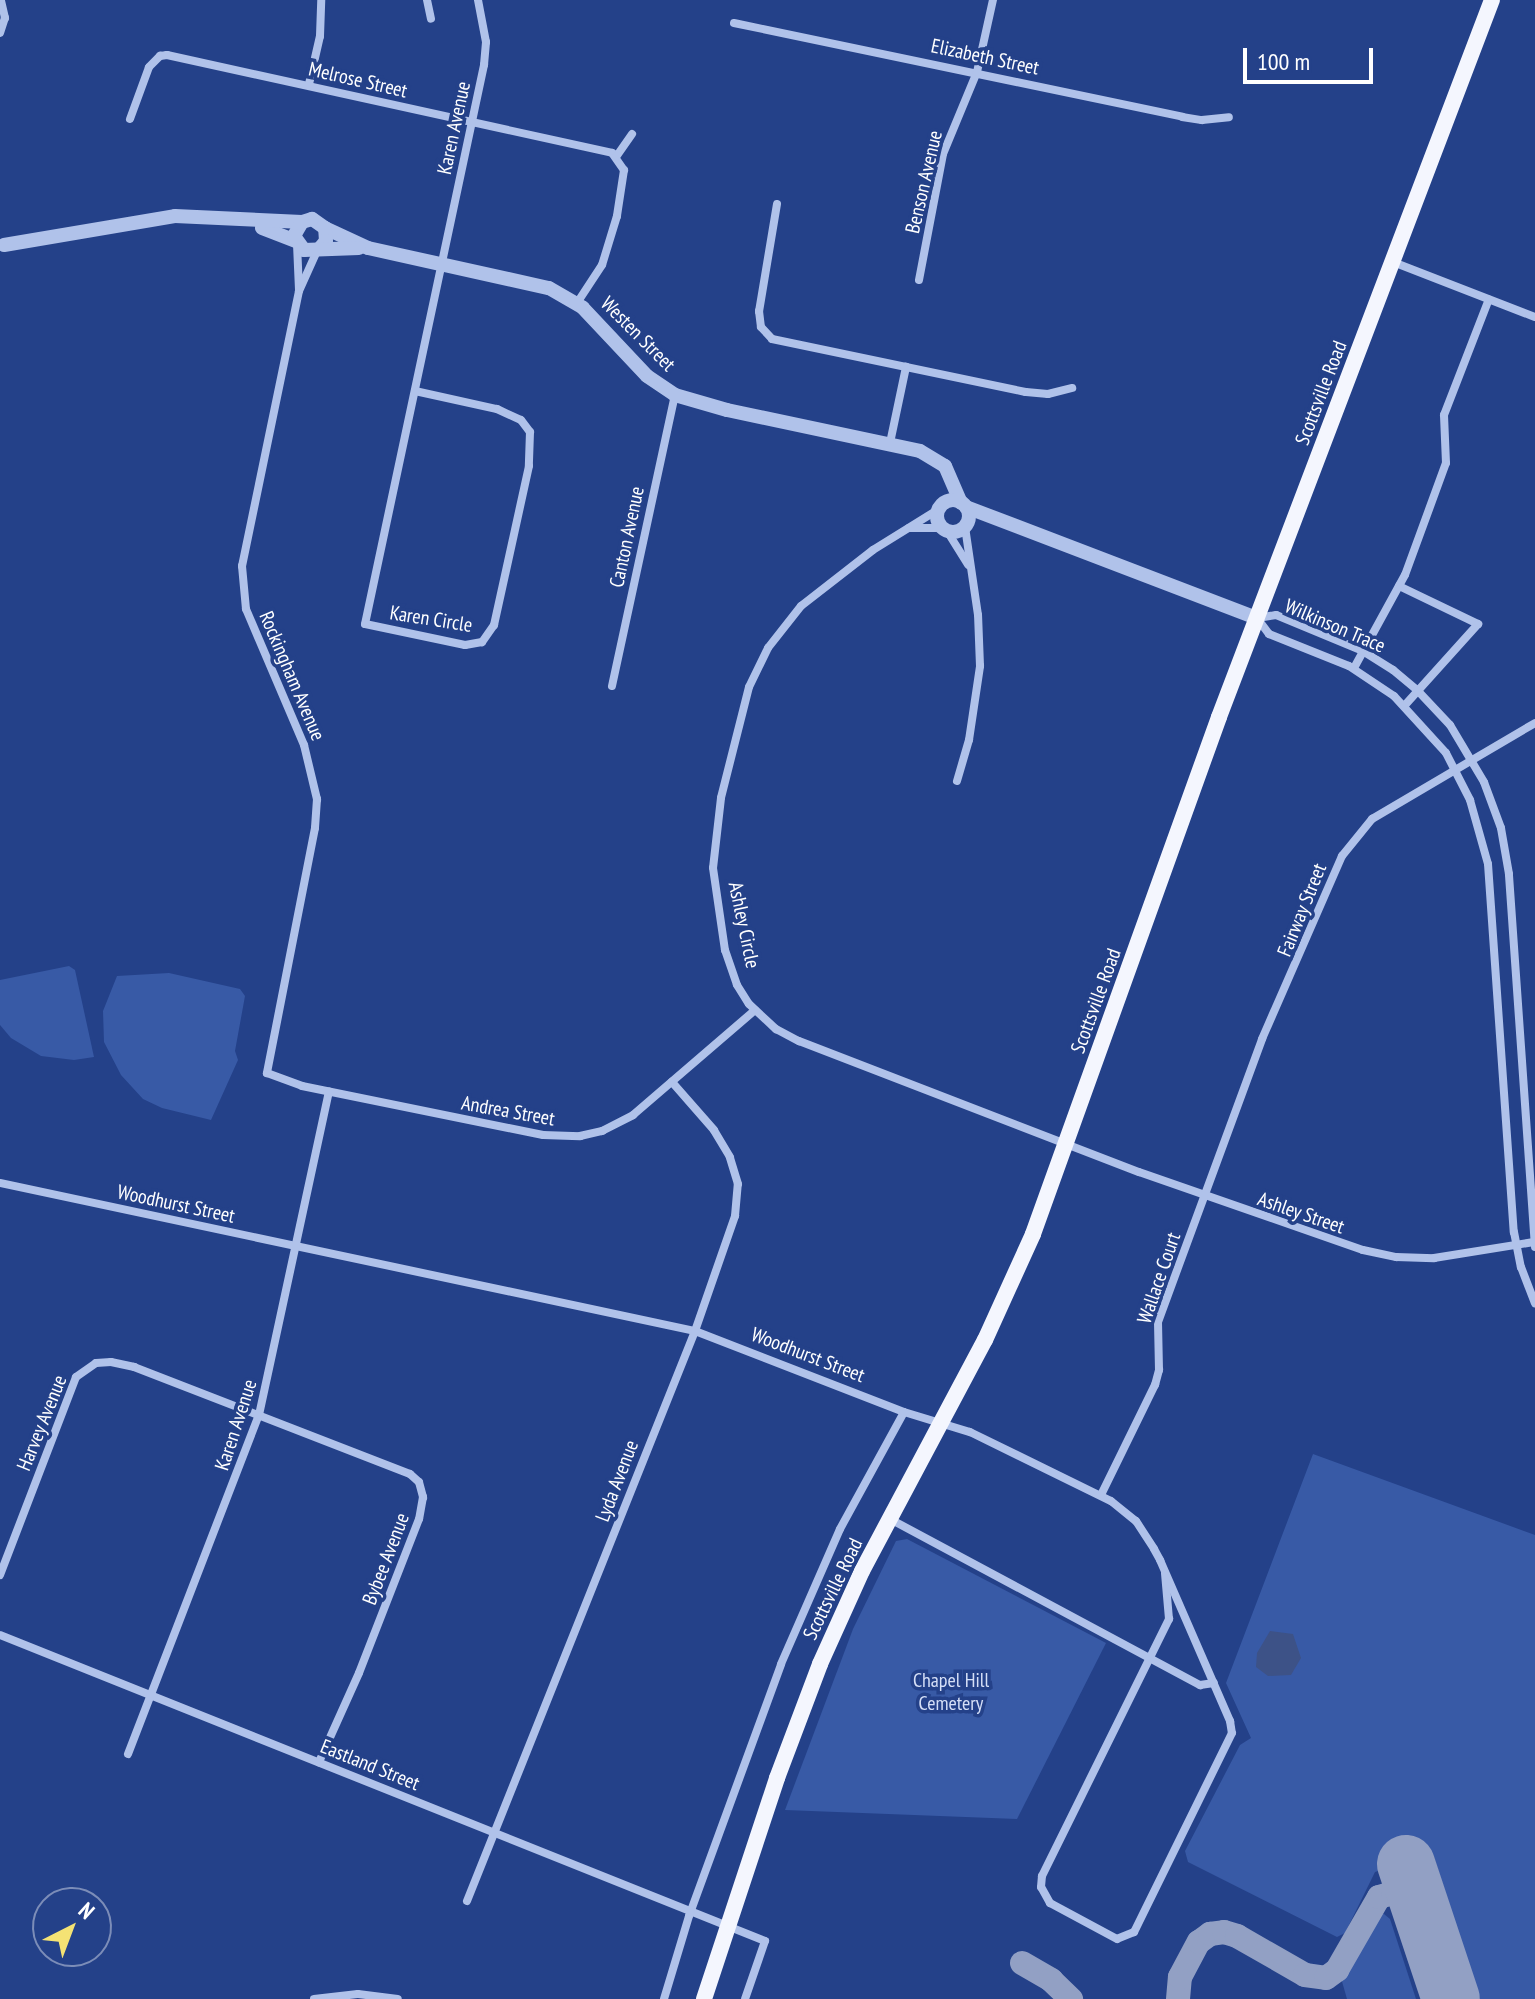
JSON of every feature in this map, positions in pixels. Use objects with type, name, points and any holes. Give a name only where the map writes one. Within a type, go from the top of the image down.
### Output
[{"type":"main road","name":"Scottsville Road","points":[[704,1999],[815,1676],[889,1519],[1013,1282],[1257,618],[1492,0]]},
{"type":"street","points":[[0,33],[5,14],[1,0]]},
{"type":"street","points":[[309,84],[320,36],[321,0]]},
{"type":"street","points":[[427,0],[431,19]]},
{"type":"street","name":"Karen Avenue","points":[[443,263],[485,54],[478,0]]},
{"type":"street","name":"Benson Avenue","points":[[919,280],[943,154],[977,72],[993,0]]},
{"type":"street","name":"Elizabeth Street","points":[[734,23],[1182,117],[1202,120],[1229,117]]},
{"type":"street","name":"Melrose Street","points":[[130,119],[149,67],[160,56],[176,56],[590,147],[616,157]]},
{"type":"street","points":[[577,303],[598,272],[612,237],[623,181],[623,166],[616,157],[632,134]]},
{"type":"street","points":[[777,204],[759,311],[763,331],[780,342],[1026,392],[1048,394],[1072,388]]},
{"type":"street","points":[[175,216],[302,222],[312,219],[325,228],[327,237],[319,249],[304,250],[270,229],[197,223],[137,227],[38,246],[2,245],[175,216]]},
{"type":"street","points":[[296,243],[295,230],[302,222]]},
{"type":"street","name":"Westen Street","points":[[325,228],[368,248]]},
{"type":"street","name":"Rockingham Avenue","points":[[296,243],[299,291]]},
{"type":"street","name":"Westen Street","points":[[319,249],[368,248],[549,288],[577,303],[647,376],[675,395],[727,410],[890,443],[929,455]]},
{"type":"street","name":"Rockingham Avenue","points":[[267,1073],[315,828],[317,799],[304,745],[250,622],[242,575],[255,491],[299,291],[319,249]]},
{"type":"street","points":[[1392,262],[1535,317]]},
{"type":"street","name":"Karen Circle","points":[[415,391],[497,409],[516,416],[530,432],[529,466],[493,628],[482,642],[465,645],[365,624],[415,391],[443,263]]},
{"type":"street","points":[[1354,668],[1399,586],[1446,463],[1444,415],[1489,299]]},
{"type":"street","points":[[890,443],[906,367]]},
{"type":"street","name":"Canton Avenue","points":[[612,686],[675,395]]},
{"type":"street","points":[[929,455],[945,466],[969,514],[966,526],[968,565],[978,615],[980,666],[969,740],[957,781]]},
{"type":"street","points":[[929,455],[943,479],[937,519],[968,565]]},
{"type":"street","points":[[940,508],[953,500],[1257,618]]},
{"type":"street","name":"Ashley Circle","points":[[940,508],[873,550],[801,606],[768,648],[746,696],[721,798],[713,868],[717,910],[732,974],[755,1010],[776,1029],[799,1041],[1066,1143]]},
{"type":"street","points":[[908,528],[956,532],[966,526],[1006,522]]},
{"type":"street","points":[[1399,586],[1478,624],[1405,705]]},
{"type":"street","name":"Wilkinson Trace","points":[[1535,1245],[1507,859],[1494,805],[1474,761],[1450,725],[1417,690],[1363,651],[1276,615],[1257,618],[1269,634],[1354,668],[1405,705],[1432,734],[1457,771],[1477,816],[1488,864],[1516,1245],[1535,1303]]},
{"type":"street","name":"Fairway Street","points":[[1206,1196],[1262,1039],[1349,844],[1372,819],[1535,723]]},
{"type":"street","name":"Andrea Street","points":[[267,1073],[329,1091],[543,1135],[568,1137],[615,1126],[672,1082],[755,1010]]},
{"type":"street","name":"Lyda Avenue","points":[[467,1901],[695,1331],[732,1229],[738,1184],[730,1157],[720,1139],[672,1082]]},
{"type":"street","name":"Karen Avenue","points":[[128,1754],[259,1415],[329,1091]]},
{"type":"street","name":"Ashley Street","points":[[1066,1143],[1331,1240],[1396,1257],[1447,1257],[1516,1245],[1535,1245]]},
{"type":"street","name":"Woodhurst Street","points":[[0,1183],[695,1331],[904,1412],[942,1422],[1101,1495],[1136,1521],[1165,1573],[1230,1721],[1231,1738],[1134,1932],[1117,1939],[1050,1903],[1041,1887],[1042,1876],[1152,1659]]},
{"type":"street","name":"Wallace Court","points":[[1101,1495],[1159,1374],[1158,1322],[1206,1196]]},
{"type":"street","name":"Harvey Avenue","points":[[0,1575],[76,1377],[86,1367],[105,1361],[122,1364],[259,1415]]},
{"type":"street","points":[[664,1999],[692,1909],[781,1664],[840,1529],[904,1412]]},
{"type":"street","name":"Bybee Avenue","points":[[259,1415],[410,1474],[419,1482],[423,1497],[397,1577],[319,1762]]},
{"type":"street","points":[[889,1519],[1200,1685],[1214,1683]]},
{"type":"street","points":[[1152,1659],[1169,1619],[1165,1573]]},
{"type":"street","name":"Eastland Street","points":[[0,1635],[692,1909],[765,1941],[745,1999]]},
{"type":"street","points":[[314,1999],[358,1994],[398,1999]]},
{"type":"green space","points":[[69,966],[75,970],[94,1057],[74,1060],[41,1056],[11,1038],[0,1025],[0,980]]},
{"type":"green space","points":[[169,973],[240,989],[245,996],[235,1051],[238,1060],[211,1120],[162,1108],[143,1099],[121,1075],[104,1042],[103,1011],[117,976]]},
{"type":"green space","points":[[1313,1454],[1535,1535],[1535,1999],[1480,1999],[1433,1854],[1375,1872],[1345,1933],[1337,1937],[1188,1862],[1185,1851],[1240,1745],[1251,1738],[1226,1683]]},
{"type":"green space","name":"Chapel Hill Cemetery","points":[[907,1539],[1106,1643],[1017,1819],[785,1810],[853,1629],[896,1541]]},
{"type":"green space","points":[[1377,1914],[1384,1914],[1390,1919],[1416,1999],[1347,1999],[1341,1978]]},
{"type":"shaded area","points":[[1270,1631],[1293,1634],[1301,1658],[1291,1675],[1268,1676],[1256,1667],[1257,1653]]},
{"type":"taxiway","points":[[1178,1999],[1180,1977],[1199,1942],[1210,1934],[1224,1932],[1237,1936],[1305,1975],[1326,1978],[1337,1970],[1379,1897],[1393,1893],[1404,1895],[1414,1901],[1424,1917]]},
{"type":"taxiway","points":[[1022,1963],[1051,1980],[1071,1999]]},
{"type":"runway","points":[[1406,1864],[1451,1999]]}]
